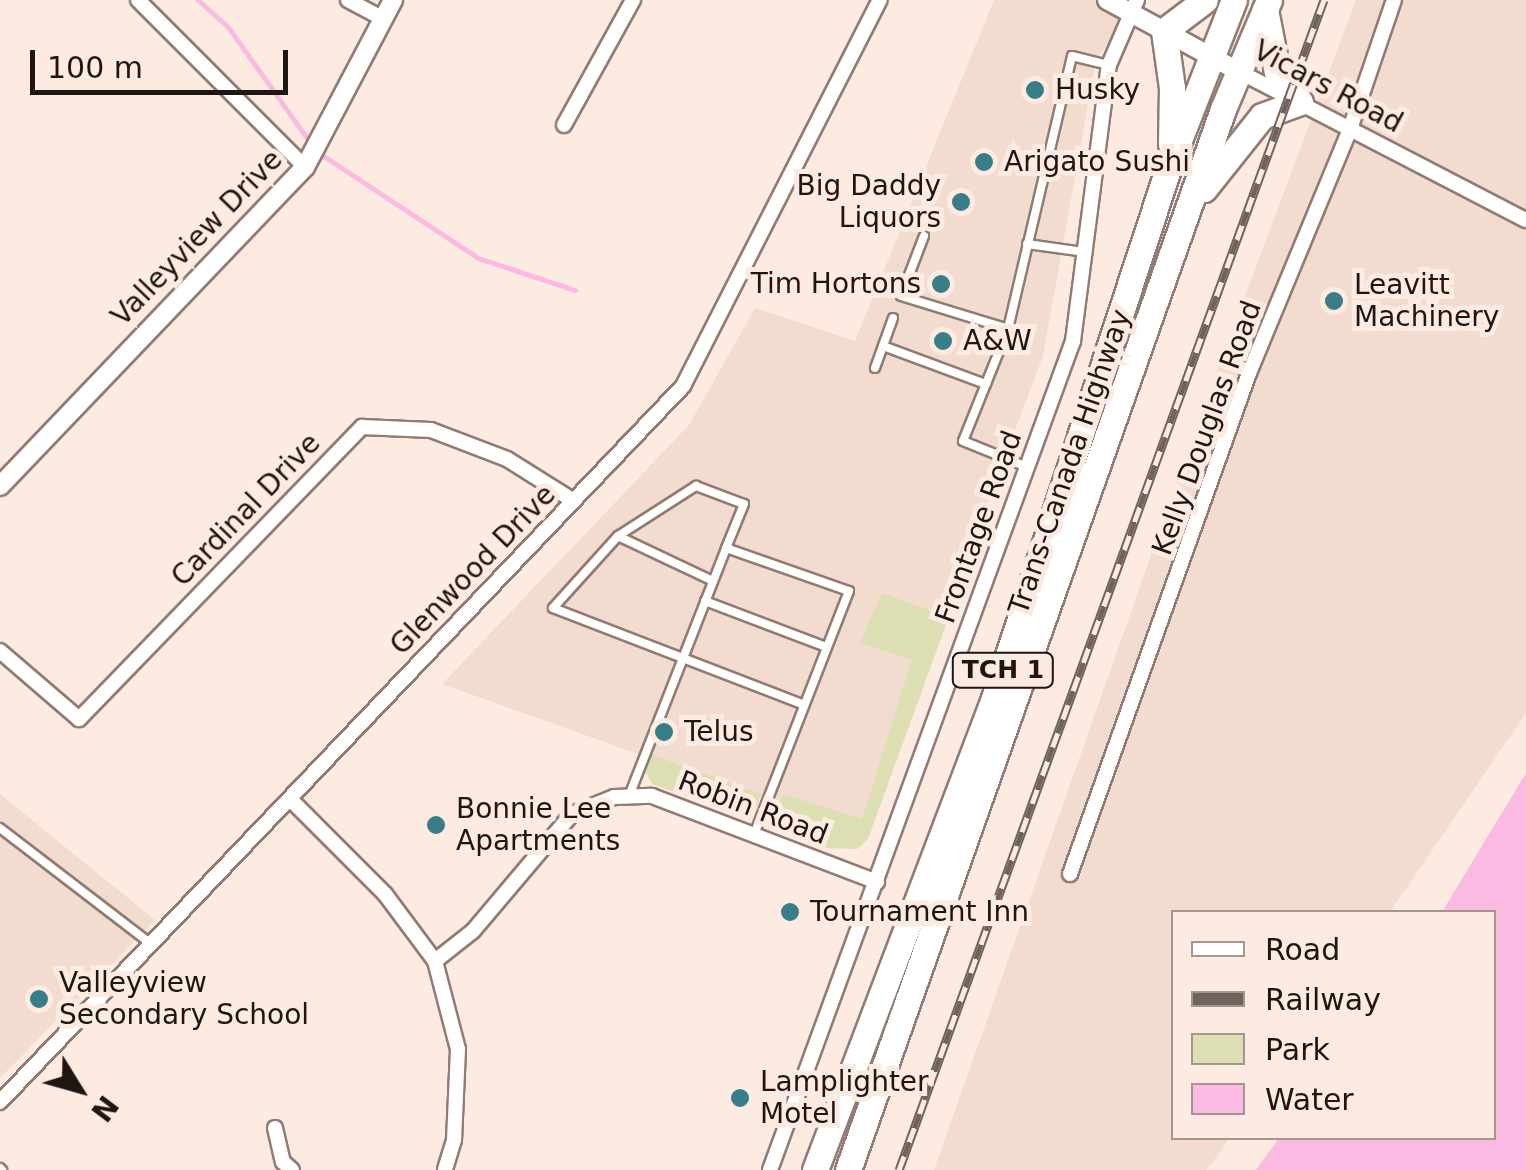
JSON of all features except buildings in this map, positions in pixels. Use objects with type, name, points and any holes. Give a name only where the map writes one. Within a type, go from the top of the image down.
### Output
[{"type":"highway","points":[[1170,162],[1172,88],[1164,31],[1204,0]]},
{"type":"highway","name":"Trans-Canada Highway","points":[[815,1170],[993,701],[1170,162],[1215,58],[1234,0]]},
{"type":"highway","points":[[1190,209],[1252,124],[1300,102],[1278,71],[1267,5]]},
{"type":"highway","name":"Trans-Canada Highway","points":[[848,1170],[1238,71],[1267,5]]},
{"type":"street","points":[[138,0],[306,166]]},
{"type":"street","points":[[348,0],[384,20]]},
{"type":"street","name":"Valleyview Drive","points":[[0,486],[306,166],[393,0]]},
{"type":"street","points":[[564,125],[633,0]]},
{"type":"street","name":"Glenwood Drive","points":[[0,1102],[682,386],[880,0]]},
{"type":"street","name":"Vicars Road","points":[[1106,0],[1134,7],[1164,31],[1526,220]]},
{"type":"street","name":"Kelly Douglas Road","points":[[1070,874],[1249,373],[1350,129],[1394,0]]},
{"type":"street","name":"Frontage Road","points":[[770,1170],[1073,341],[1109,65],[1134,7]]},
{"type":"street","name":"Cardinal Drive","points":[[0,651],[78,719],[362,427],[431,430],[507,459],[574,500]]},
{"type":"street","name":"Robin Road","points":[[435,961],[473,931],[572,814],[629,796],[652,796],[877,882]]},
{"type":"street","points":[[290,799],[385,894],[435,961],[458,1049],[454,1140],[445,1170]]},
{"type":"street","points":[[275,1128],[283,1162],[292,1170]]},
{"type":"lane","points":[[1028,468],[963,441],[1008,329],[1072,56],[1109,65]]},
{"type":"lane","points":[[1048,155],[1095,171]]},
{"type":"lane","points":[[924,236],[901,296],[1008,329]]},
{"type":"lane","points":[[1027,244],[1084,252]]},
{"type":"lane","points":[[876,368],[893,318]]},
{"type":"lane","points":[[883,346],[986,384]]},
{"type":"lane","points":[[629,796],[682,660],[705,601],[744,504],[696,486],[618,536],[552,608],[682,660],[804,706]]},
{"type":"lane","points":[[618,536],[713,581]]},
{"type":"lane","points":[[726,548],[849,591],[754,835]]},
{"type":"lane","points":[[705,601],[826,647]]},
{"type":"lane","points":[[0,828],[152,944]]},
{"type":"shaded area","points":[[994,0],[1126,0],[1131,14],[1096,60],[1043,356],[862,834],[442,684],[689,425],[755,308],[855,341]]},
{"type":"shaded area","points":[[1356,0],[1526,0],[1526,713],[1391,910],[1171,910],[1171,1140],[1229,1140],[1207,1170],[934,1170],[1203,408]]},
{"type":"shaded area","name":"Valleyview Secondary School","points":[[0,794],[155,920],[0,1078]]},
{"type":"green space","points":[[882,593],[934,612],[954,603],[868,839],[857,849],[825,848],[774,827],[773,815],[783,794],[862,819],[912,660],[860,643]]},
{"type":"green space","points":[[652,755],[761,794],[756,809],[745,818],[652,784],[646,772]]},
{"type":"water","points":[[1526,773],[1526,1170],[1256,1170],[1278,1140],[1496,1140],[1496,910],[1443,910]]},
{"type":"waterway","points":[[198,0],[228,27],[316,151],[478,258],[575,290]]},
{"type":"railway","points":[[899,1170],[1324,0]]},
{"type":"place","name":"Husky","points":[[1035,90]]},
{"type":"place","name":"Arigato Sushi","points":[[984,162]]},
{"type":"place","name":"Big Daddy Liquors","points":[[961,202]]},
{"type":"place","name":"Tim Hortons","points":[[941,284]]},
{"type":"place","name":"Leavitt Machinery","points":[[1334,301]]},
{"type":"place","name":"A&W","points":[[943,341]]},
{"type":"place","name":"Telus","points":[[664,732]]},
{"type":"place","name":"Bonnie Lee Apartments","points":[[436,825]]},
{"type":"place","name":"Tournament Inn","points":[[790,912]]},
{"type":"place","name":"Valleyview Secondary School","points":[[39,999]]},
{"type":"place","name":"Lamplighter Motel","points":[[740,1098]]}]
